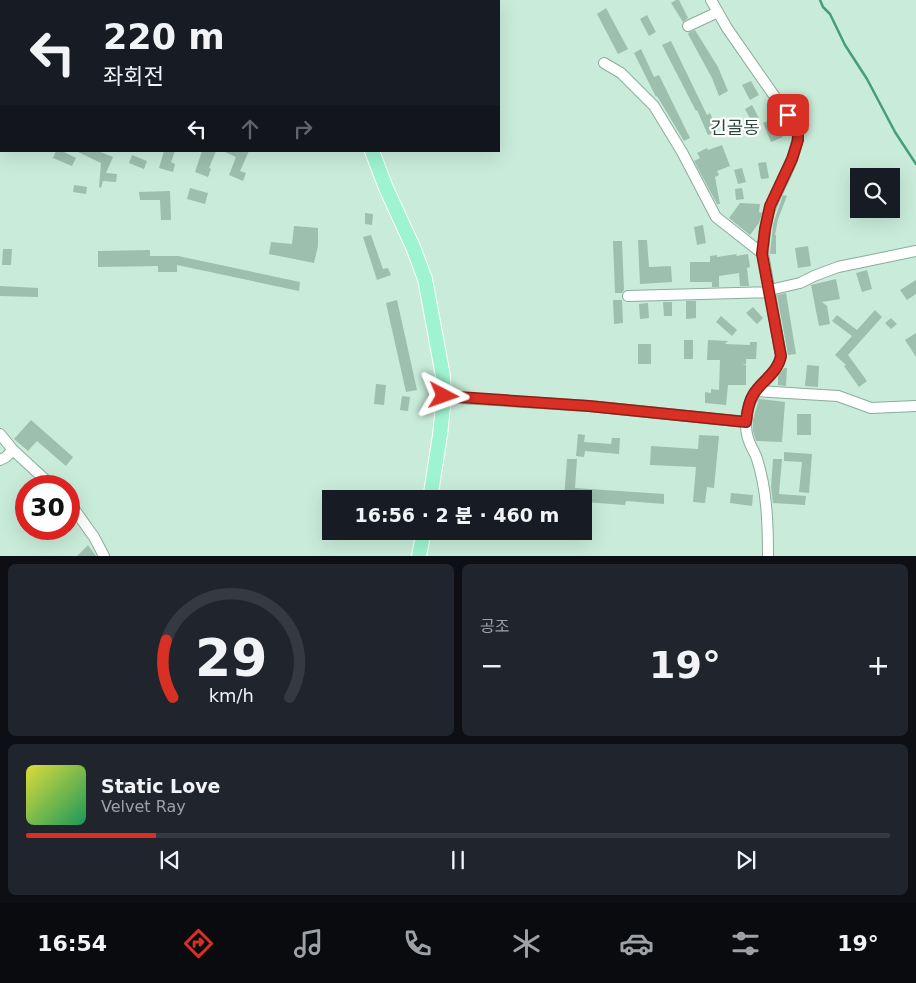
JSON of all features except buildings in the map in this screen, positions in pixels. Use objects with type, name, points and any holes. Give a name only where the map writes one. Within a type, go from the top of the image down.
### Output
[{"type":"main road","points":[[372,152],[426,279],[443,376],[444,396],[431,490]]},
{"type":"main road","points":[[420,556],[423,540]]},
{"type":"street","points":[[711,0],[727,28],[798,130],[798,140],[792,159],[770,206],[762,254],[781,356],[775,370],[752,396],[746,422],[747,438],[758,460],[765,500],[768,519],[768,556]]},
{"type":"street","points":[[688,26],[718,12]]},
{"type":"street","points":[[604,63],[622,74],[654,106],[682,152],[716,217],[762,254]]},
{"type":"street","points":[[628,296],[770,292],[838,267],[916,251]]},
{"type":"street","points":[[756,391],[838,396],[871,408],[916,406]]},
{"type":"street","points":[[444,396],[589,406],[746,422]]},
{"type":"street","points":[[0,434],[13,450],[40,475]]},
{"type":"street","points":[[0,460],[13,450]]},
{"type":"street","points":[[80,517],[94,537],[104,556]]},
{"type":"waterway","points":[[820,0],[823,7],[830,14],[845,45],[867,79],[895,132],[916,164]]},
{"type":"district","name":"긴골동","points":[[735,128]]},
{"type":"route","points":[[444,396],[589,406],[746,422],[752,396],[775,370],[781,356],[762,254],[770,206],[792,159],[798,140],[798,130],[788,115]]}]
